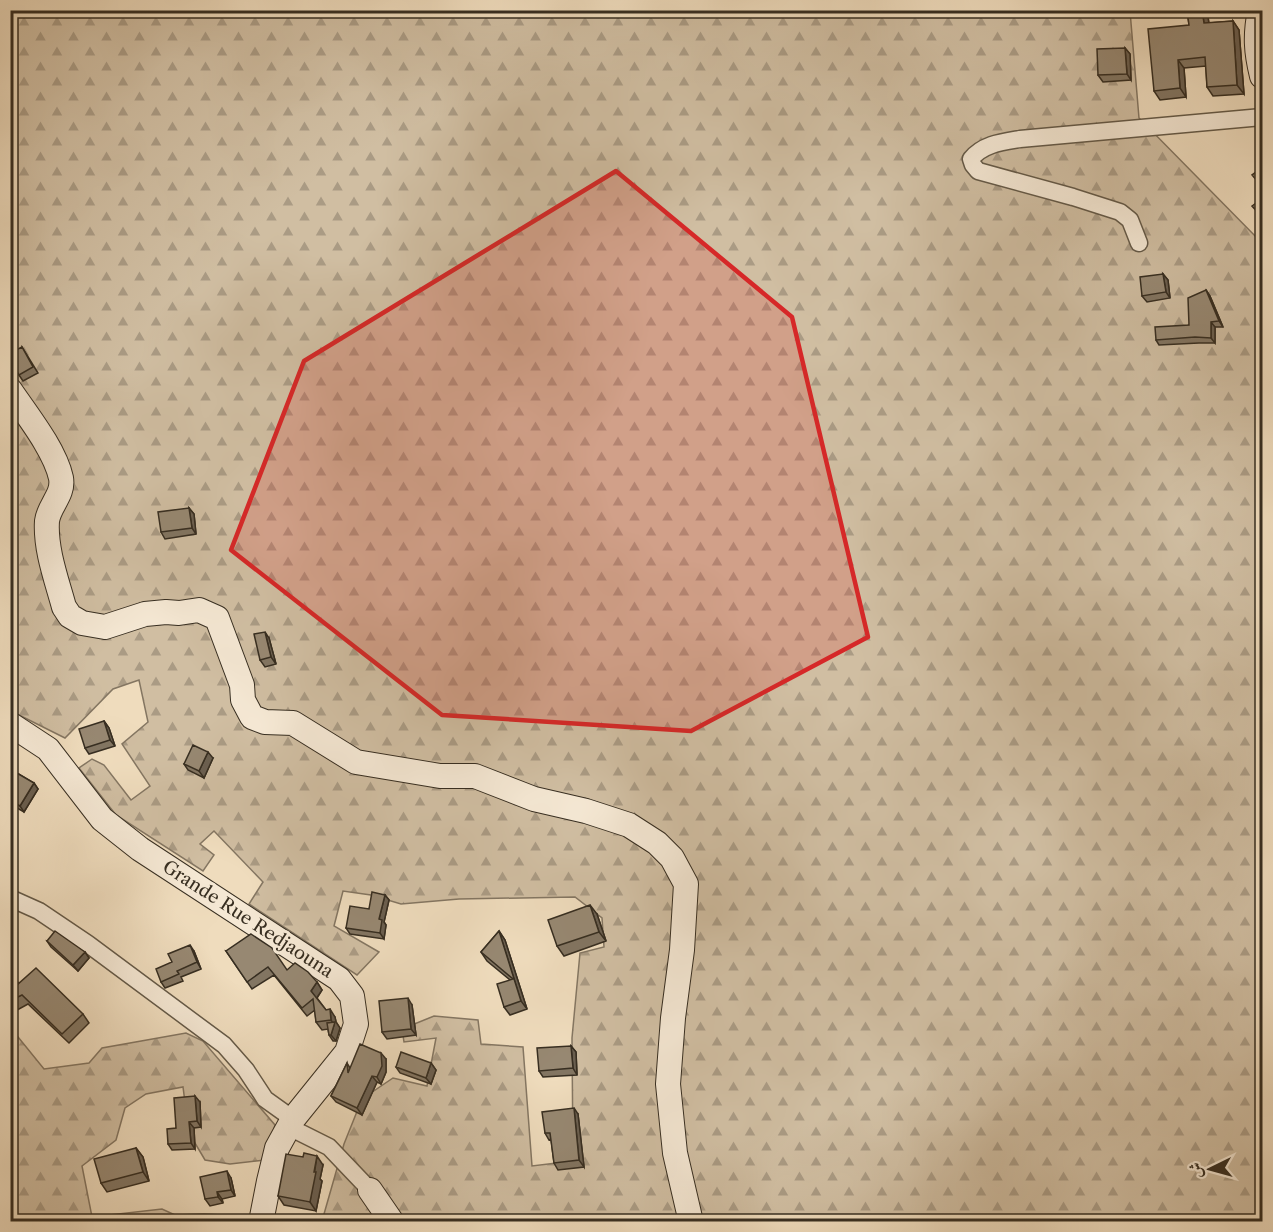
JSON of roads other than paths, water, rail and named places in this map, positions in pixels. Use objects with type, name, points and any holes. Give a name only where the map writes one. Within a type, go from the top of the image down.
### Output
[{"type":"street","points":[[1260,10],[1256,29],[1259,62],[1263,76]]},
{"type":"street","points":[[1139,243],[1130,220],[1120,212],[978,171],[971,159],[975,154],[994,143],[1020,139],[1263,117]]},
{"type":"street","points":[[10,390],[55,459],[61,480],[61,490],[49,512],[47,540],[64,607],[70,616],[82,623],[105,627],[145,614],[199,610],[217,618],[242,685],[243,700],[252,717],[265,722],[293,723],[356,762],[440,776],[475,776],[534,799],[586,811],[628,825],[657,843],[672,858],[686,884],[682,950],[673,1018],[668,1084],[675,1153],[691,1221]]},
{"type":"street","name":"Grande Rue Redjaouna","points":[[10,724],[48,748],[102,819],[140,849],[339,979],[352,996],[356,1024],[347,1052],[291,1123],[277,1148],[261,1221]]},
{"type":"street","points":[[10,898],[39,911],[88,944],[224,1045],[246,1070],[266,1099],[291,1123],[329,1147],[370,1190],[392,1221]]}]
